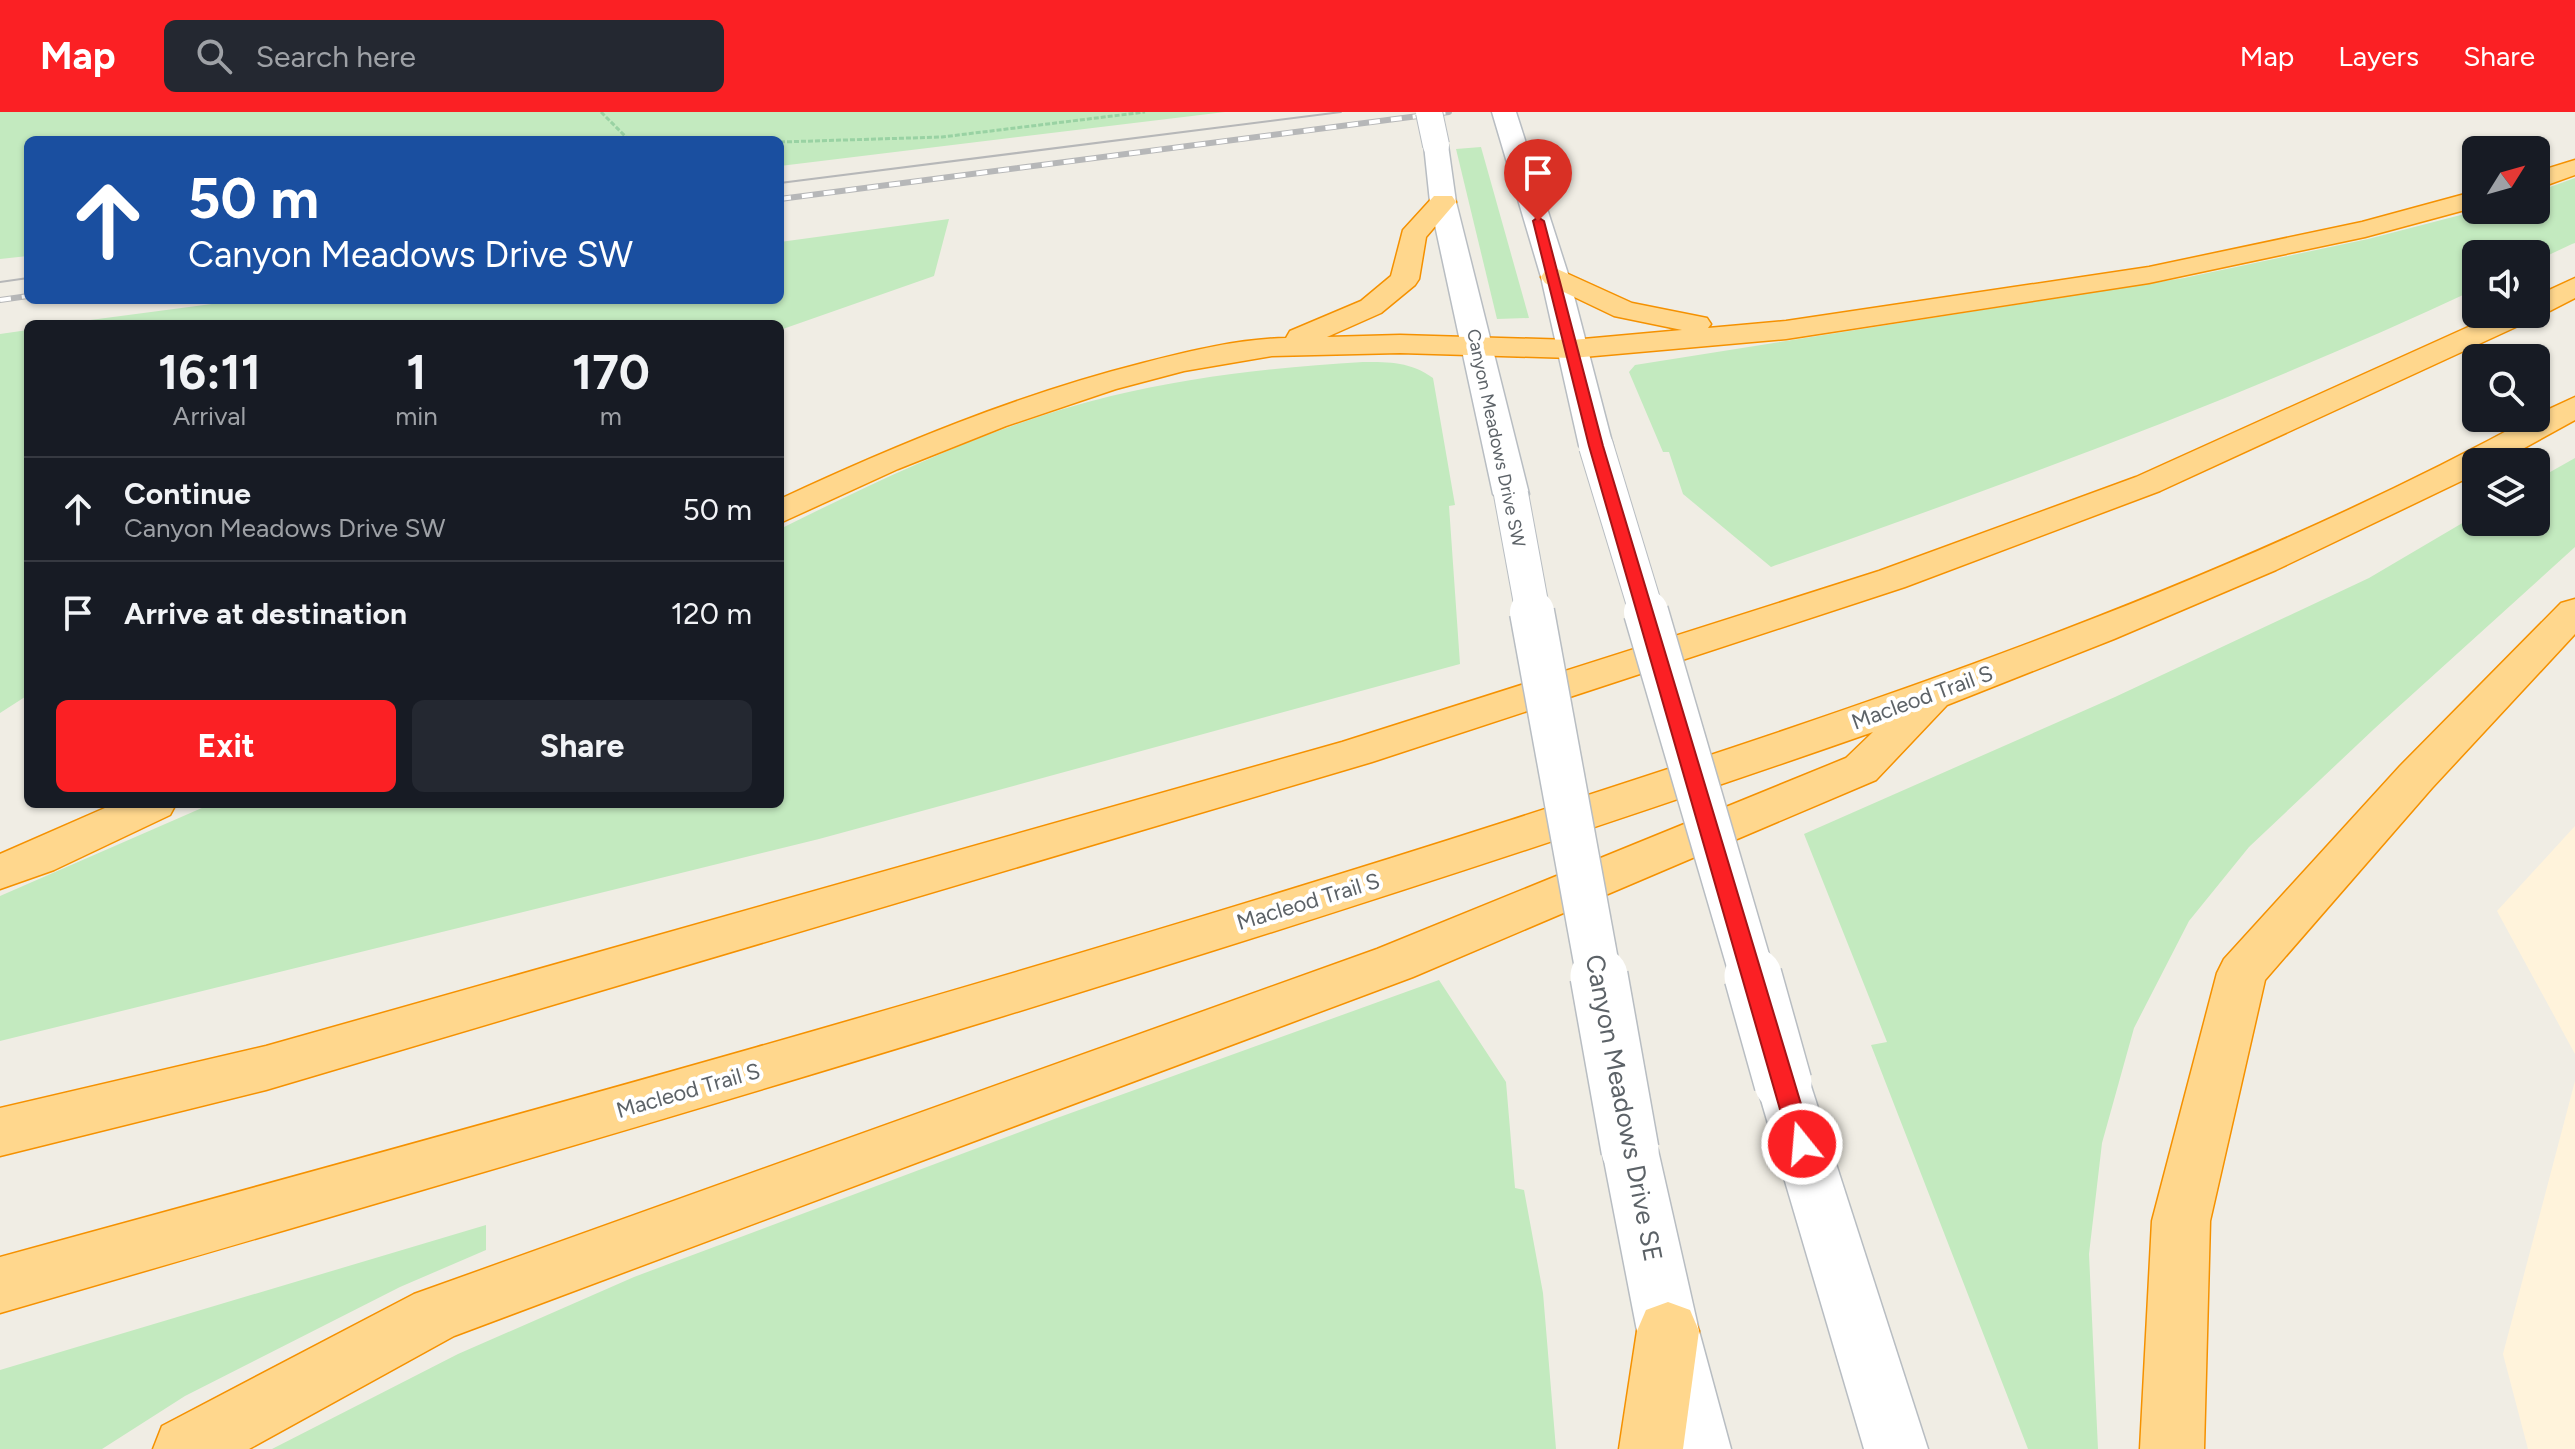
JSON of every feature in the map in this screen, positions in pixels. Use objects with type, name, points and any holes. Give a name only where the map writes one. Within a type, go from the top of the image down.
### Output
[{"type":"highway","points":[[2550,176],[2575,167]]},
{"type":"highway","points":[[1272,347],[1371,307],[1405,279],[1413,236],[1443,202]]},
{"type":"highway","points":[[784,510],[886,462],[994,419],[1183,362],[1272,347],[1572,349],[1786,330],[2149,275],[2365,229],[2462,203]]},
{"type":"highway","points":[[1555,277],[1624,310],[1680,323],[1786,330]]},
{"type":"highway","points":[[2550,300],[2575,287]]},
{"type":"highway","points":[[0,1132],[266,1068],[1342,757],[1892,579],[2148,484],[2490,328]]},
{"type":"highway","name":"Macleod Trail S","points":[[0,1285],[751,1072],[1433,863],[1935,695],[2243,571],[2517,440],[2575,407]]},
{"type":"highway","points":[[2172,1449],[2181,1221],[2242,973],[2416,777],[2575,611]]},
{"type":"highway","points":[[185,1449],[435,1314],[1395,963],[1861,769],[1935,695]]},
{"type":"highway","points":[[0,872],[38,858],[145,808]]},
{"type":"highway","points":[[1651,1449],[1668,1331]]},
{"type":"main road","name":"Canyon Meadows Drive SW","points":[[1429,112],[1443,202],[1511,494],[1560,765]]},
{"type":"main road","points":[[1508,124],[1555,277],[1596,446],[1683,732],[1783,1083],[1896,1449]]},
{"type":"main road","name":"Canyon Meadows Drive SE","points":[[1560,765],[1630,1150],[1668,1331],[1699,1449]]},
{"type":"path","points":[[601,112],[625,136]]},
{"type":"path","points":[[784,142],[942,137],[1145,112]]},
{"type":"shaded area","points":[[2575,826],[2575,1054],[2497,911]]},
{"type":"shaded area","points":[[2575,1081],[2575,1449],[2528,1449],[2503,1354]]},
{"type":"green space","points":[[0,112],[1225,112],[784,166],[784,136],[24,136],[24,256],[0,259]]},
{"type":"green space","points":[[1481,147],[1529,318],[1497,319],[1456,149]]},
{"type":"green space","points":[[2575,178],[2575,243],[2550,255],[2550,240],[2462,240],[2462,295],[2303,366],[2127,437],[1771,567],[1683,494],[1669,452],[1663,452],[1629,372],[1635,365],[2184,278],[2368,239],[2462,215],[2462,224],[2550,224],[2550,187]]},
{"type":"green space","points":[[949,219],[934,276],[784,329],[784,320],[90,320],[212,304],[784,304],[784,241]]},
{"type":"green space","points":[[24,331],[24,698],[0,713],[0,334]]},
{"type":"green space","points":[[1363,362],[1391,363],[1408,366],[1433,378],[1455,505],[1449,506],[1460,664],[819,839],[0,1041],[0,896],[202,808],[784,808],[784,527],[942,453],[1025,421],[1142,389],[1268,370]]},
{"type":"green space","points":[[2575,458],[2575,547],[2249,847],[2189,921],[2134,1028],[2102,1143],[2089,1254],[2098,1449],[2028,1449],[1871,1045],[1887,1042],[1804,834],[2115,697],[2369,578],[2462,523],[2462,536],[2550,536],[2550,472]]},
{"type":"green space","points":[[1439,980],[1506,1082],[1515,1188],[1524,1190],[1543,1293],[1556,1449],[272,1449],[458,1354],[634,1277],[1057,1118]]},
{"type":"green space","points":[[486,1225],[486,1250],[400,1287],[185,1396],[102,1449],[0,1449],[0,1370]]},
{"type":"tram line","points":[[784,182],[1341,112]]},
{"type":"tram line","points":[[0,282],[24,279]]},
{"type":"railway","points":[[784,198],[1449,112]]},
{"type":"railway","points":[[0,300],[24,297]]},
{"type":"route","points":[[1538,221],[1555,277],[1596,446],[1683,732],[1802,1144]]}]
